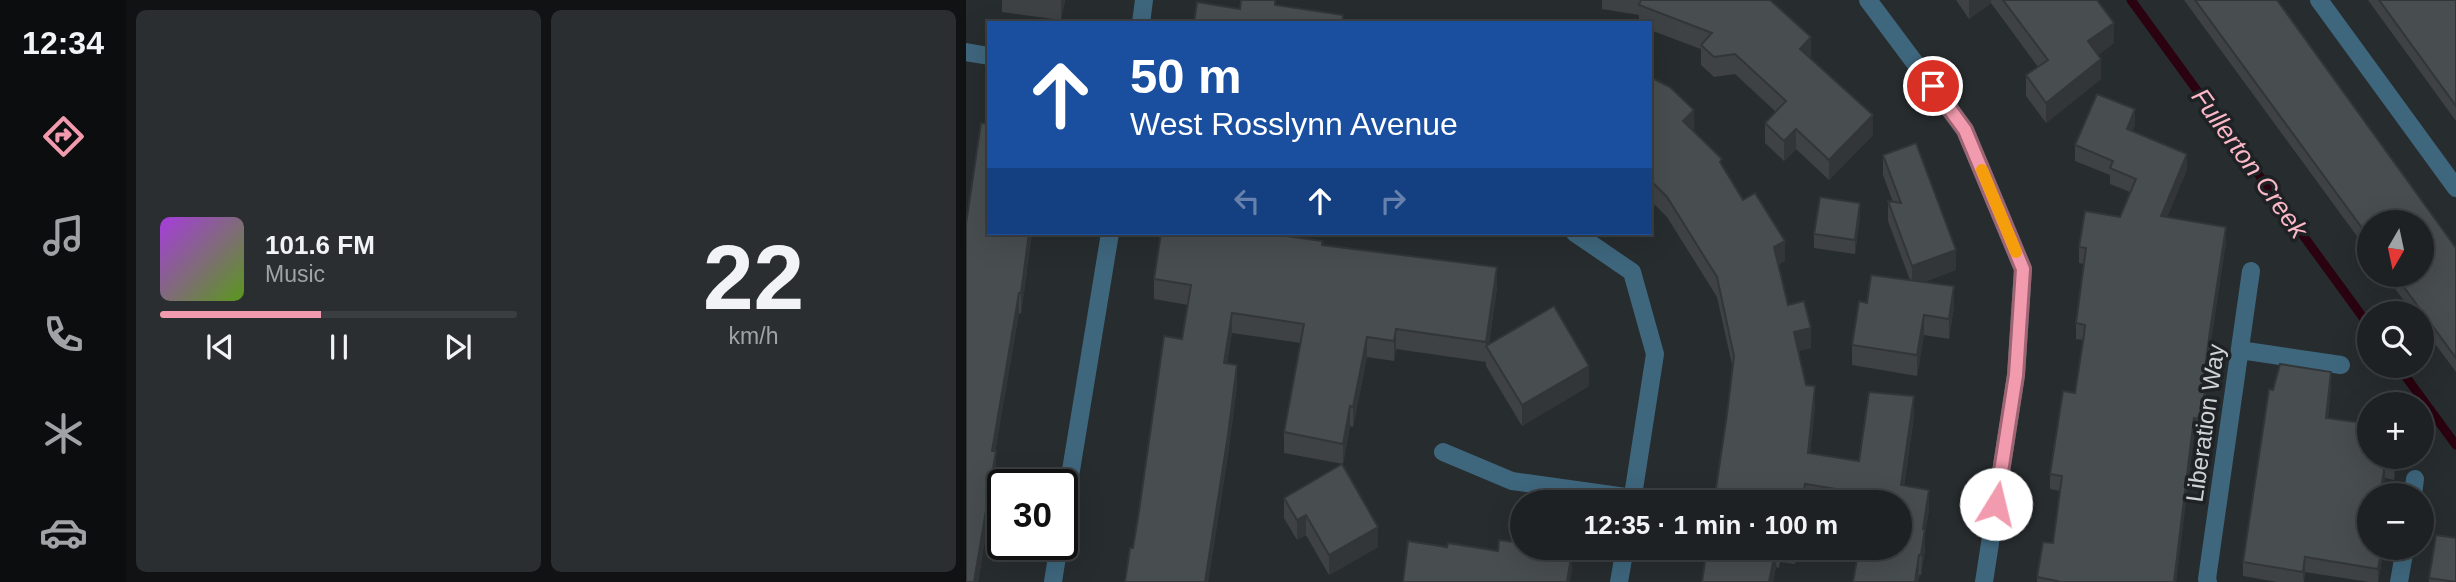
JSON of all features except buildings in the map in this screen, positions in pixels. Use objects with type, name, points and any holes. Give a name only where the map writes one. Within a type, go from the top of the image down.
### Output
[{"type":"street","points":[[1141,21],[1144,0]]},
{"type":"street","points":[[1868,0],[1965,130],[2023,269],[2016,375],[1984,582]]},
{"type":"street","points":[[2319,0],[2456,188]]},
{"type":"street","points":[[966,52],[987,56]]},
{"type":"street","points":[[1071,469],[1110,235]]},
{"type":"street","points":[[1578,235],[1632,272],[1655,354],[1635,490]]},
{"type":"street","name":"Liberation Way","points":[[2208,582],[2252,271]]},
{"type":"street","points":[[2240,350],[2341,365]]},
{"type":"street","points":[[1443,452],[1512,481],[1569,490]]},
{"type":"street","points":[[1053,582],[1056,560]]},
{"type":"street","points":[[1619,582],[1623,560]]},
{"type":"street","points":[[2399,582],[2403,560]]},
{"type":"waterway","name":"Fullerton Creek","points":[[2131,0],[2357,309]]},
{"type":"waterway","name":"Fullerton Creek","points":[[2407,378],[2456,445]]},
{"type":"slow traffic","points":[[1982,170],[2016,252]]},
{"type":"route","points":[[1933,86],[1965,130],[2023,269],[2016,375],[1996,504]]}]
